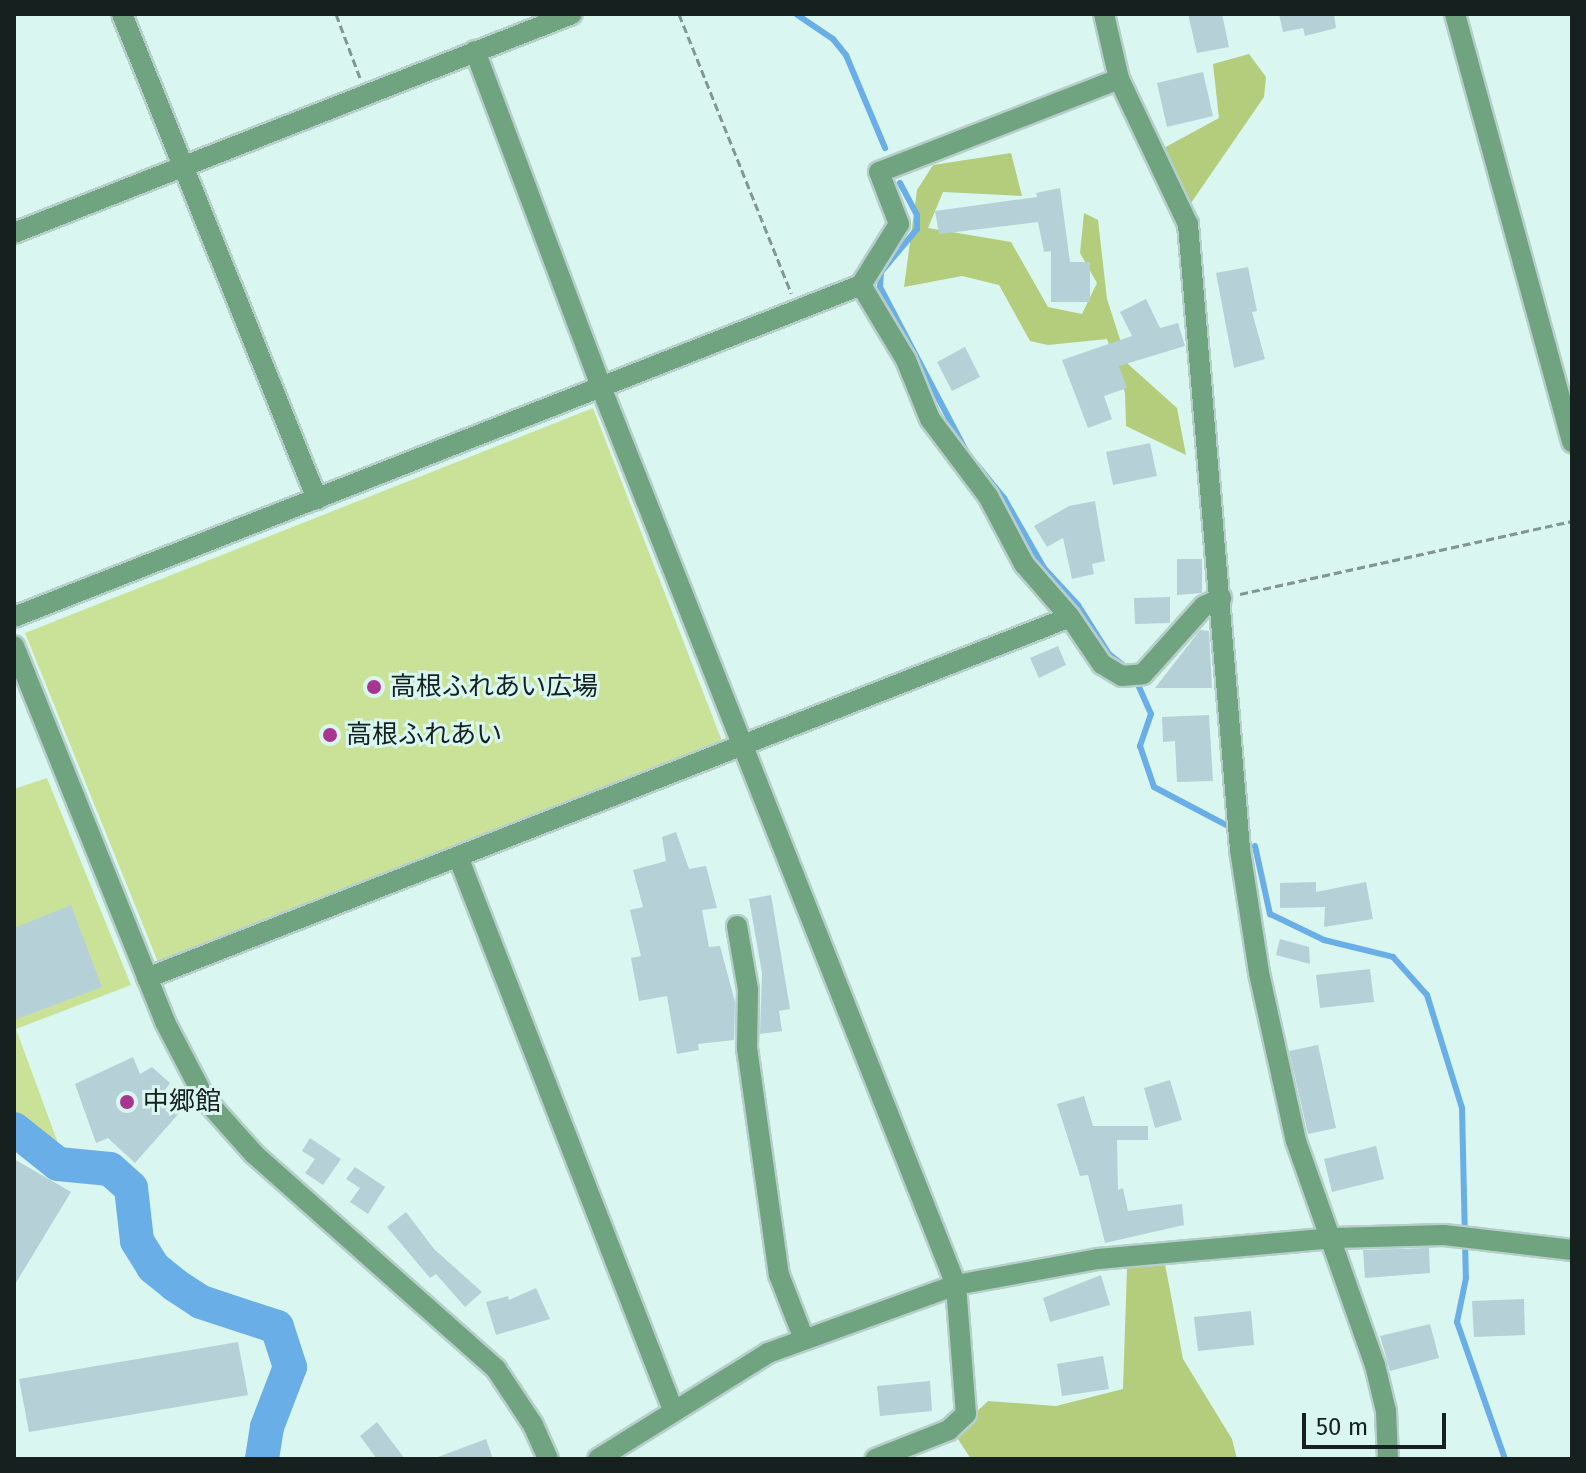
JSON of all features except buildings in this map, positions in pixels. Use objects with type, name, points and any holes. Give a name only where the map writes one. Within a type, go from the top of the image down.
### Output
[{"type":"street","points":[[122,14],[187,166],[317,499]]},
{"type":"street","points":[[14,233],[572,14]]},
{"type":"street","points":[[1104,14],[1119,79],[1188,224],[1240,850],[1259,973],[1296,1141],[1334,1238],[1375,1365],[1386,1411],[1388,1459]]},
{"type":"street","points":[[1455,14],[1572,442]]},
{"type":"street","points":[[475,51],[601,387],[956,1285],[966,1414],[949,1430],[875,1459]]},
{"type":"street","points":[[14,617],[861,285],[899,224],[879,172],[1119,79]]},
{"type":"street","points":[[861,285],[906,360],[930,419],[988,496],[1024,564],[1070,617],[1102,664],[1122,676],[1143,674],[1204,606],[1221,598]]},
{"type":"street","points":[[147,978],[459,859],[1070,617]]},
{"type":"street","points":[[14,646],[147,978],[189,1071],[219,1116],[254,1154],[496,1369],[533,1425],[548,1459]]},
{"type":"street","points":[[459,859],[673,1410]]},
{"type":"street","points":[[737,926],[748,990],[747,1048],[779,1275],[804,1339]]},
{"type":"street","points":[[598,1459],[768,1353],[956,1285],[1098,1259],[1334,1238],[1444,1235],[1572,1250]]},
{"type":"path","points":[[336,14],[367,96]]},
{"type":"path","points":[[679,14],[797,308]]},
{"type":"path","points":[[1221,598],[1572,521]]},
{"type":"green space","points":[[1249,54],[1266,77],[1264,97],[1191,203],[1162,149],[1219,118],[1213,64]]},
{"type":"green space","points":[[1011,153],[1022,196],[943,192],[928,228],[1011,242],[1048,307],[1082,314],[1097,283],[1080,253],[1084,213],[1098,220],[1107,299],[1128,364],[1177,408],[1186,455],[1126,426],[1125,393],[1107,339],[1048,345],[1030,341],[999,285],[962,276],[904,287],[917,190],[933,165]]},
{"type":"green space","name":"高根ふれあい広場","points":[[593,408],[722,741],[158,962],[25,633]]},
{"type":"green space","points":[[47,778],[131,985],[16,1029],[62,1154],[14,1114],[14,789]]},
{"type":"green space","points":[[1165,1264],[1183,1359],[1232,1439],[1237,1459],[971,1459],[954,1433],[988,1401],[1056,1406],[1123,1389],[1127,1268]]},
{"type":"waterway","points":[[796,14],[833,39],[846,55],[885,148]]},
{"type":"waterway","points":[[900,183],[917,215],[917,229],[881,272],[880,287],[967,453]]},
{"type":"waterway","points":[[977,465],[1004,498],[1044,568],[1078,605],[1109,654],[1128,669]]},
{"type":"waterway","points":[[1135,678],[1151,714],[1140,746],[1154,787],[1228,826]]},
{"type":"waterway","points":[[1255,846],[1270,914],[1324,940],[1393,957],[1427,995],[1462,1108],[1466,1278],[1457,1322],[1505,1459]]},
{"type":"waterway","points":[[14,1129],[58,1164],[110,1169],[131,1188],[137,1241],[153,1267],[175,1285],[201,1302],[277,1327],[290,1367],[267,1427],[262,1459]]},
{"type":"place","name":"高根ふれあい広場","points":[[374,687]]},
{"type":"place","name":"高根ふれあい","points":[[330,735]]},
{"type":"place","name":"中郷館","points":[[127,1102]]}]
